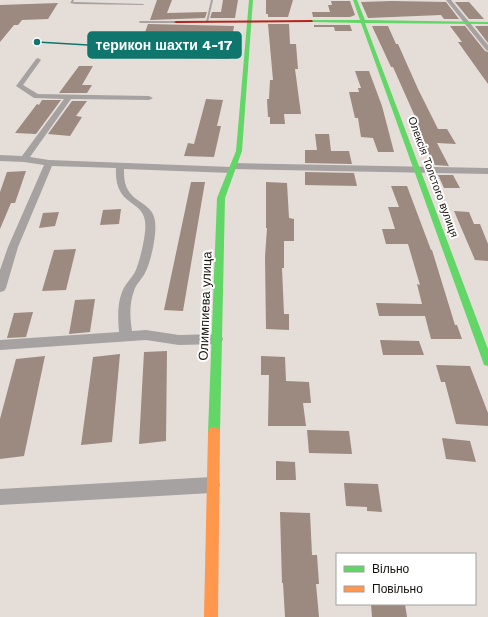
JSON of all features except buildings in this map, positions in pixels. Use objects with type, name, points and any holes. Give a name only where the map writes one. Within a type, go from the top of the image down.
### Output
[{"type":"street","name":"Олимпиева улица","points":[[211,617],[212,485],[221,198],[239,150],[251,0]]},
{"type":"street","name":"Олексія Толстого вулиця","points":[[355,0],[488,362]]},
{"type":"street","points":[[448,0],[488,49]]},
{"type":"street","points":[[176,22],[250,22],[262,20],[488,23]]},
{"type":"street","points":[[38,60],[19,86],[37,96],[149,98]]},
{"type":"street","points":[[24,159],[69,97]]},
{"type":"street","points":[[0,158],[24,159],[49,163],[120,166],[488,171]]},
{"type":"street","points":[[0,288],[13,247],[49,163]]},
{"type":"street","points":[[120,166],[119,175],[122,191],[132,201],[145,208],[150,221],[147,246],[140,271],[128,290],[123,316],[126,336]]},
{"type":"street","points":[[0,344],[146,335],[179,340],[217,339]]},
{"type":"street","points":[[0,497],[212,485]]},
{"type":"lane","points":[[73,0],[71,2],[75,4],[143,4]]},
{"type":"lane","points":[[207,22],[212,0]]},
{"type":"lane","points":[[140,22],[176,22]]},
{"type":"traffic: fast","points":[[214,432],[221,198],[239,151],[251,0]]},
{"type":"traffic: fast","points":[[355,0],[488,362]]},
{"type":"traffic: fast","points":[[312,21],[488,23]]},
{"type":"traffic: slow","points":[[211,617],[214,432]]},
{"type":"traffic: jam","points":[[176,22],[312,21]]},
{"type":"place","name":"терикон шахти 4-17","points":[[37,42]]}]
